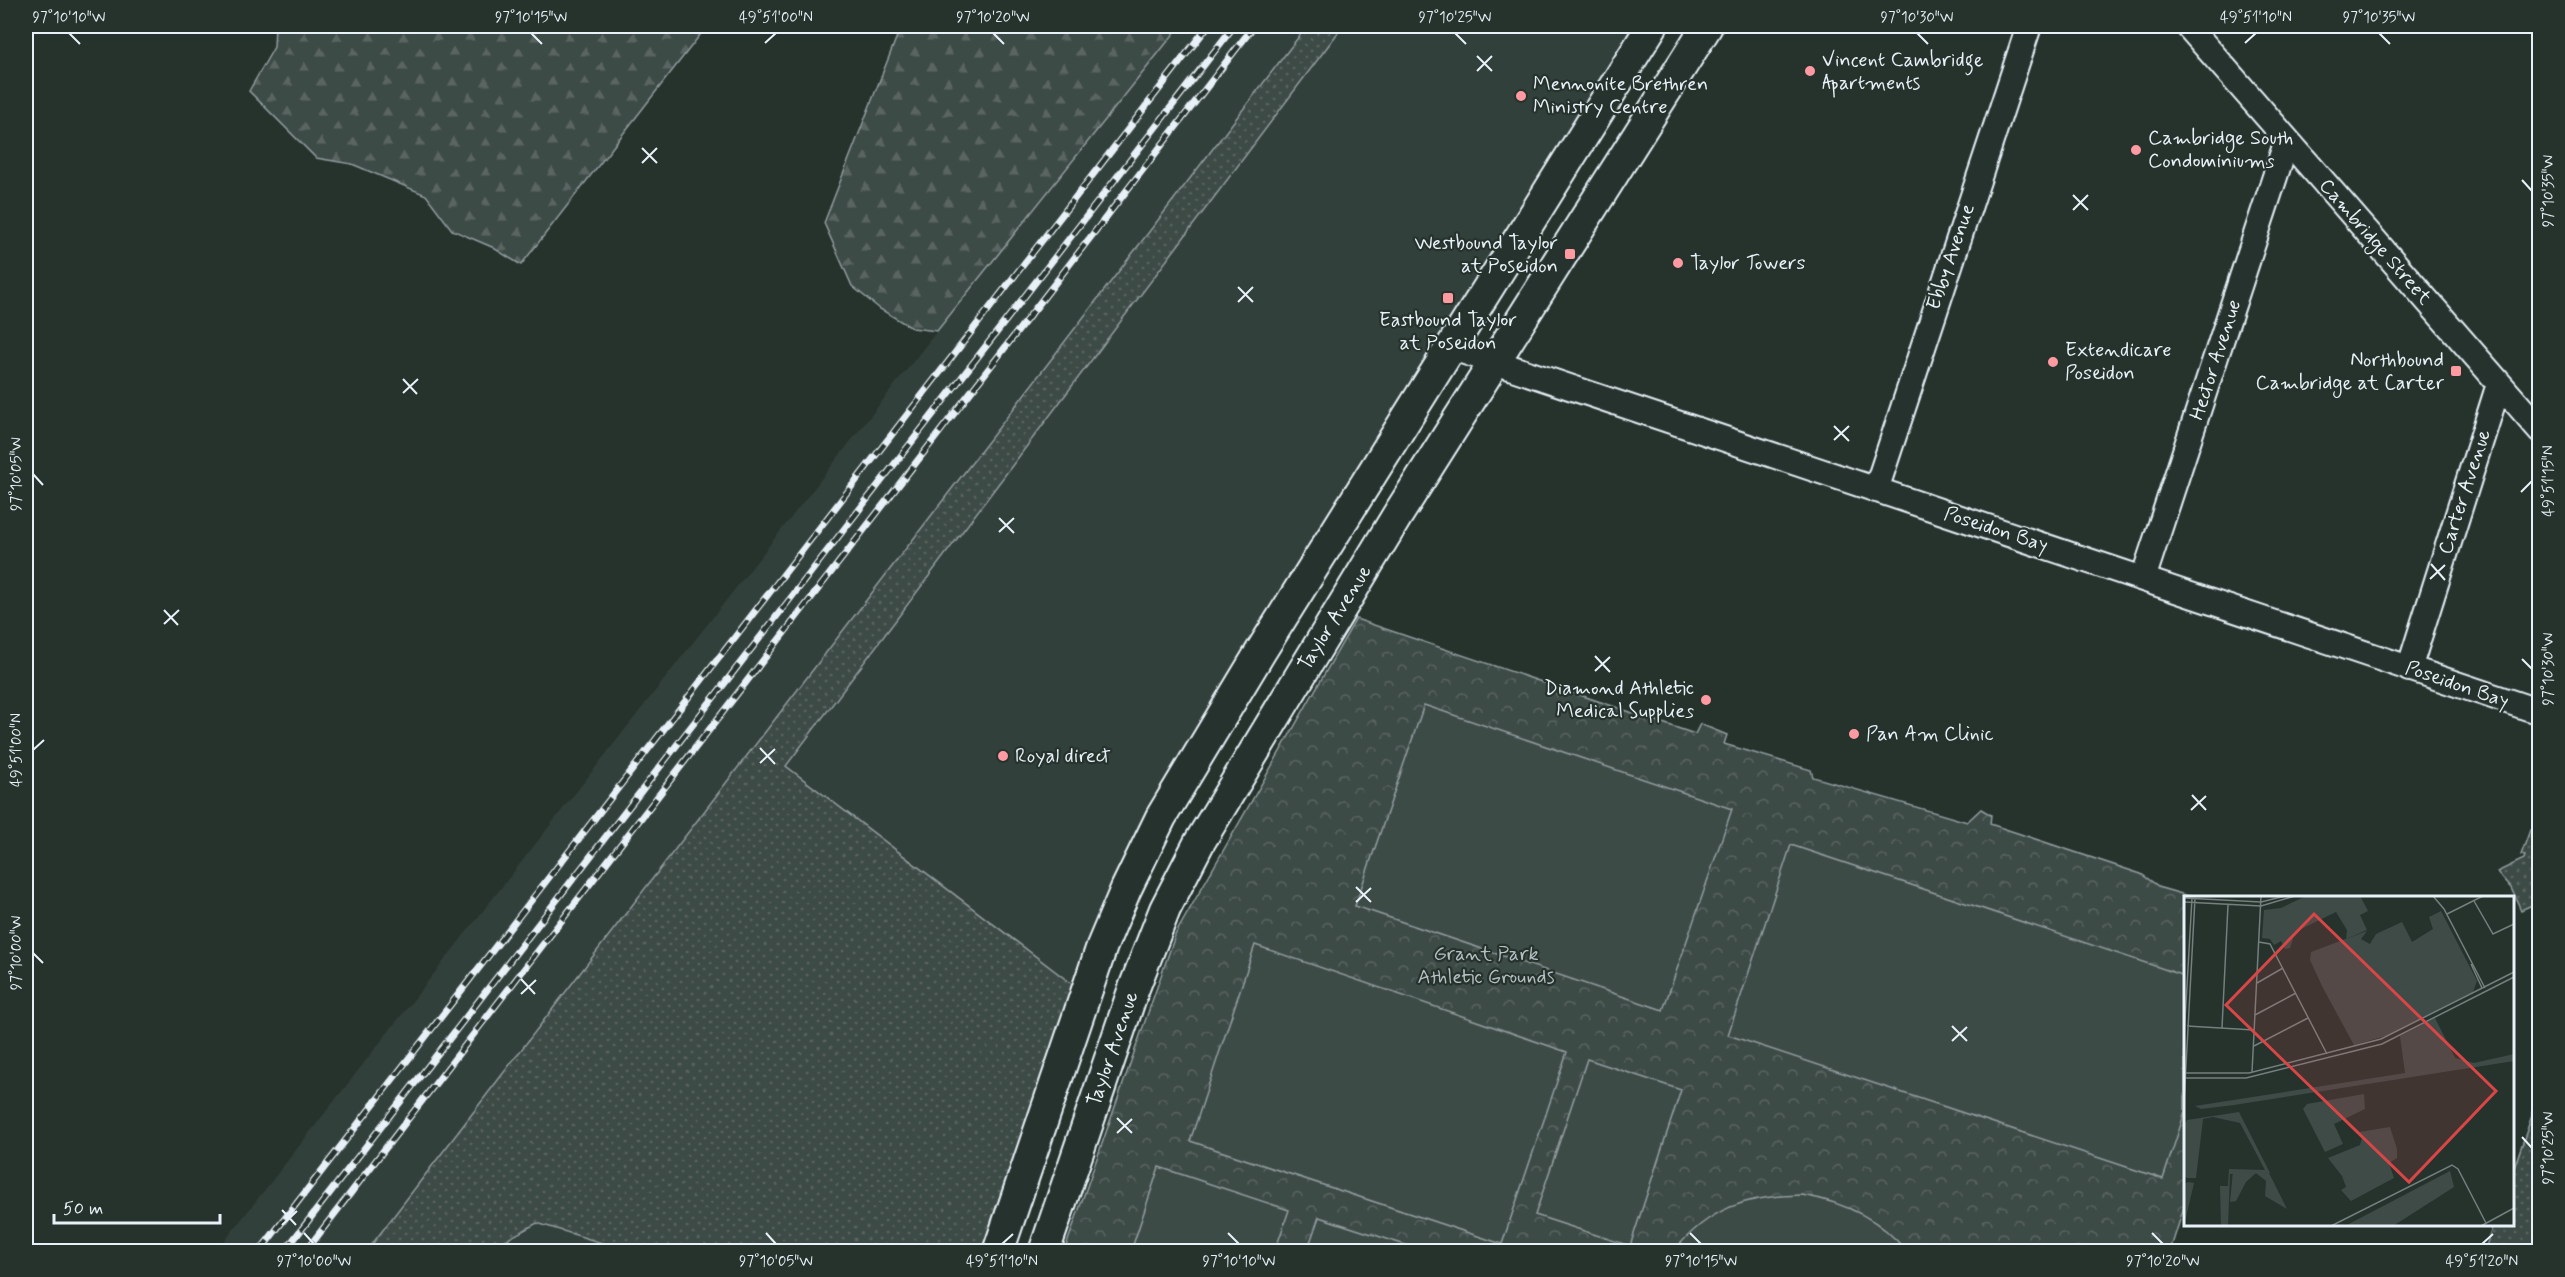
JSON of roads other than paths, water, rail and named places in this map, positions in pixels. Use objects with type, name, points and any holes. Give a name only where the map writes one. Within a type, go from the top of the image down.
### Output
[{"type":"main road","points":[[998,1251],[1102,946],[1143,851],[1260,651],[1453,348],[1652,26]]},
{"type":"main road","name":"Taylor Avenue","points":[[1044,1251],[1134,988],[1165,909],[1189,862],[1253,752],[1494,362],[1707,26]]},
{"type":"street","name":"Ebby Avenue","points":[[1876,490],[2029,26]]},
{"type":"street","name":"Cambridge Street","points":[[2188,26],[2540,430]]},
{"type":"street","name":"Hector Avenue","points":[[2143,579],[2287,140]]},
{"type":"street","name":"Poseidon Bay","points":[[1453,348],[2540,712]]},
{"type":"street","name":"Carter Avenue","points":[[2409,669],[2499,384]]},
{"type":"railway","points":[[259,1252],[1208,26]]},
{"type":"railway","points":[[284,1252],[1234,26]]},
{"type":"railway","points":[[305,1252],[1254,26]]},
{"type":"place","name":"Vincent Cambridge Apartments","points":[[1810,71]]},
{"type":"place","name":"Mennonite Brethren Ministry Centre","points":[[1521,96]]},
{"type":"place","name":"Cambridge South Condominiums","points":[[2136,150]]},
{"type":"place","name":"Westbound Taylor at Poseidon","points":[[1570,254]]},
{"type":"place","name":"Taylor Towers","points":[[1678,263]]},
{"type":"place","name":"Eastbound Taylor at Poseidon","points":[[1448,298]]},
{"type":"place","name":"Extendicare Poseidon","points":[[2053,362]]},
{"type":"place","name":"Northbound Cambridge at Carter","points":[[2456,371]]},
{"type":"place","name":"Diamond Athletic Medical Supplies","points":[[1706,700]]},
{"type":"place","name":"Pan Am Clinic","points":[[1854,734]]},
{"type":"place","name":"Royal direct","points":[[1003,756]]},
{"type":"park label","name":"Grant Park Athletic Grounds","points":[[1486,966]]}]
